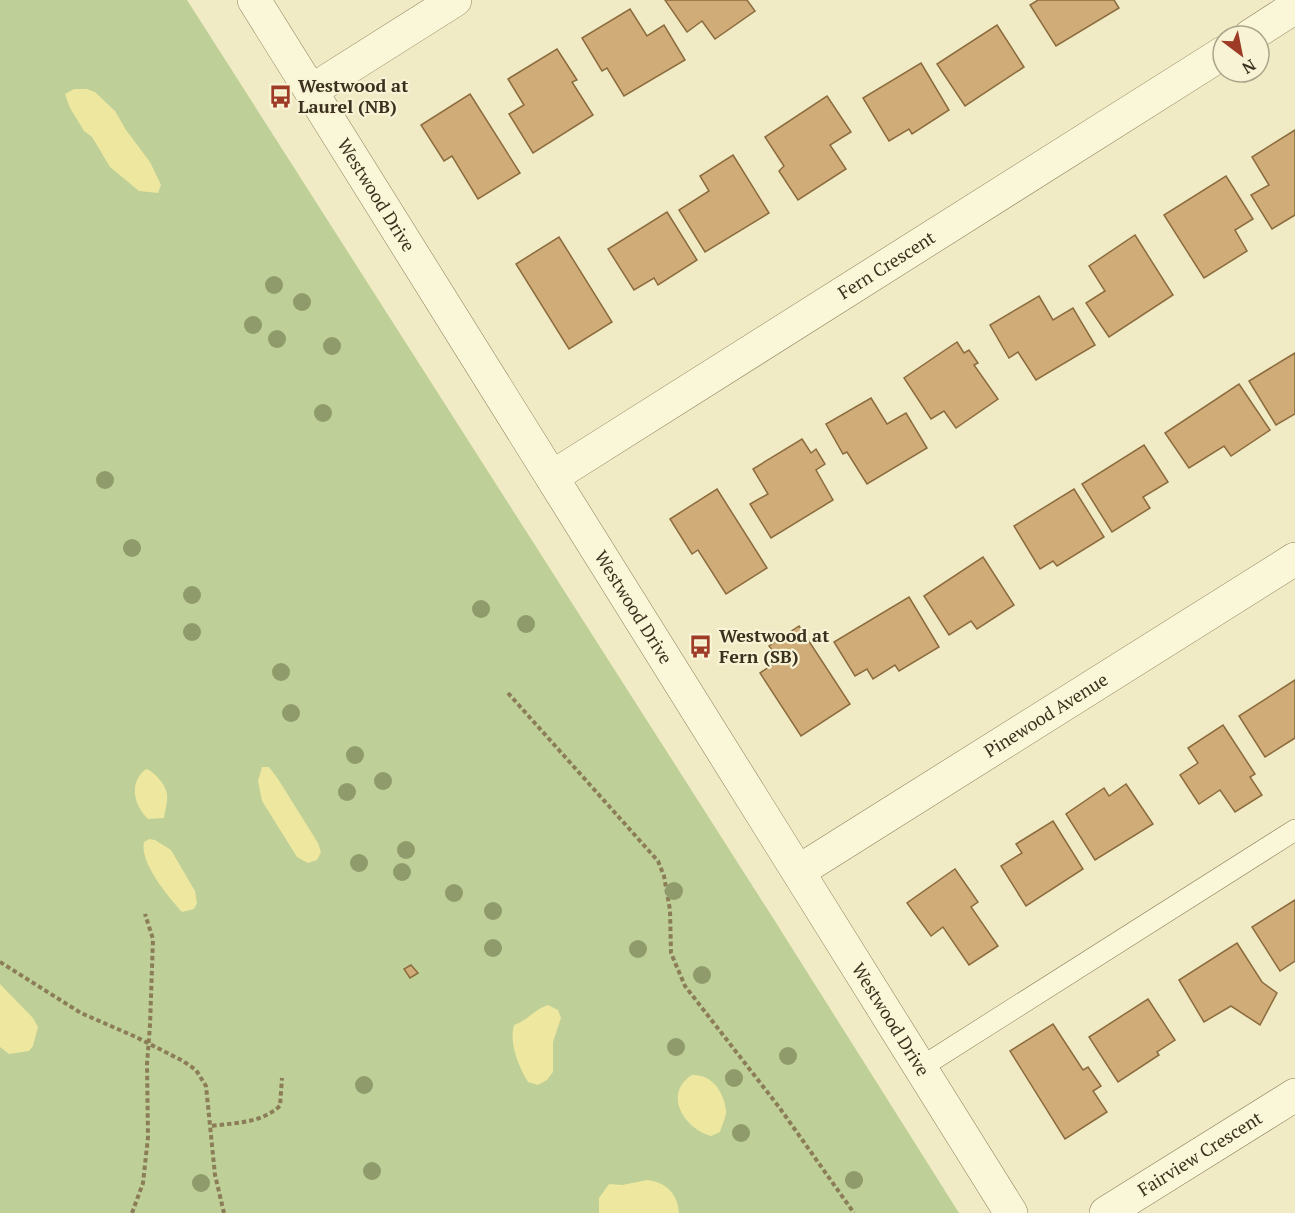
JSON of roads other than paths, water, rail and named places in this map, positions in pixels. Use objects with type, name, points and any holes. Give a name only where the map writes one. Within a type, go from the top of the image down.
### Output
[{"type":"street","name":"Westwood Drive","points":[[254,0],[1011,1213]]},
{"type":"street","points":[[311,91],[455,0]]},
{"type":"street","points":[[1269,24],[1295,8]]},
{"type":"street","name":"Fern Crescent","points":[[552,477],[1211,61]]},
{"type":"street","name":"Pinewood Avenue","points":[[799,871],[1295,559]]},
{"type":"street","name":"Fairview Crescent","points":[[1106,1213],[1295,1095]]},
{"type":"lane","points":[[920,1068],[1295,830]]},
{"type":"place","name":"Westwood at Laurel (NB)","points":[[280,96]]},
{"type":"place","name":"Westwood at Fern (SB)","points":[[701,646]]}]
